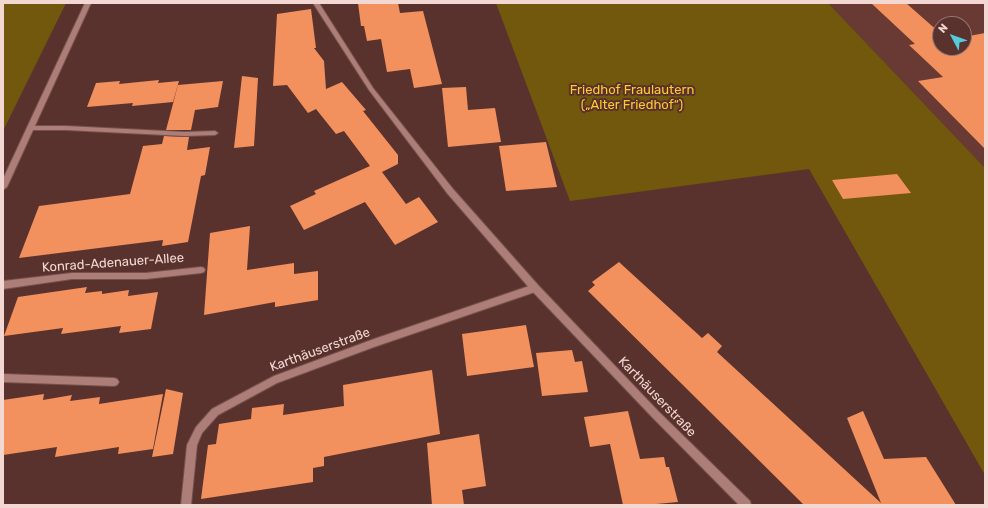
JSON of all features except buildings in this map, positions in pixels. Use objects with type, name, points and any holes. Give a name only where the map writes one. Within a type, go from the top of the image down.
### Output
[{"type":"street","points":[[3,187],[88,3]]},
{"type":"street","name":"Karthäuserstraße","points":[[316,3],[371,89],[450,191],[535,288],[655,414],[746,505]]},
{"type":"street","points":[[30,128],[66,128],[185,134],[215,133]]},
{"type":"street","name":"Konrad-Adenauer-Allee","points":[[3,285],[72,276],[146,276],[201,270]]},
{"type":"street","name":"Karthäuserstraße","points":[[186,505],[192,445],[199,430],[215,412],[274,380],[374,343],[535,288]]},
{"type":"street","points":[[3,378],[114,382]]},
{"type":"shaded area","points":[[828,3],[985,3],[985,168]]},
{"type":"green space","points":[[3,3],[66,3],[3,131]]},
{"type":"green space","name":"Friedhof Fraulautern („Alter Friedhof“)","points":[[496,3],[828,3],[985,168],[985,475],[809,169],[570,201]]}]
